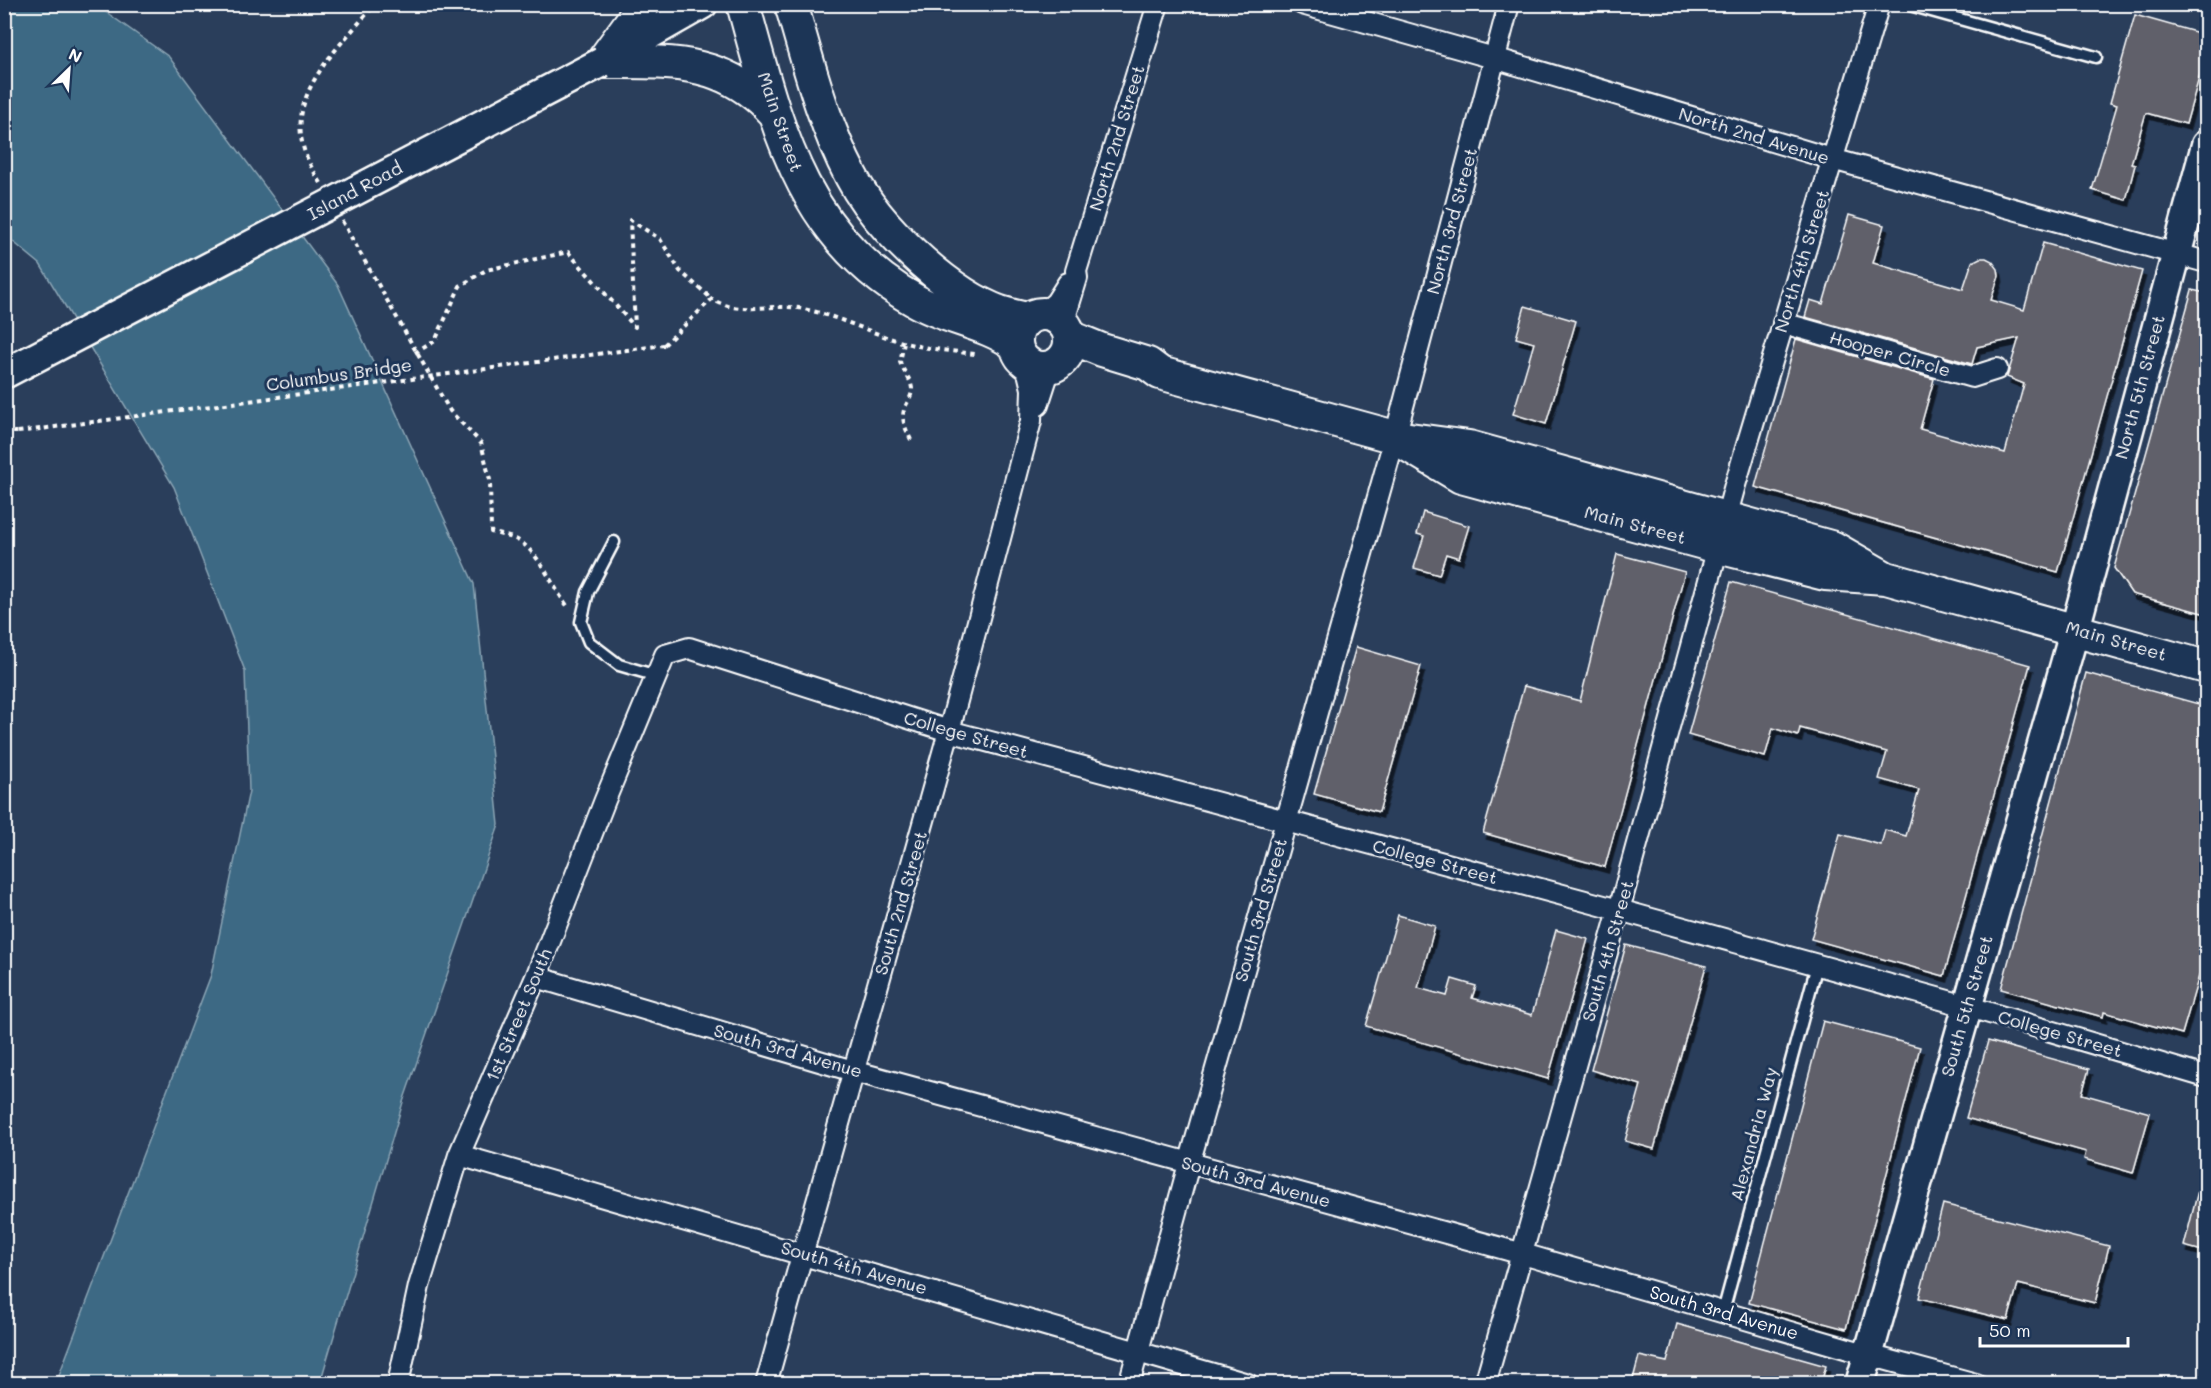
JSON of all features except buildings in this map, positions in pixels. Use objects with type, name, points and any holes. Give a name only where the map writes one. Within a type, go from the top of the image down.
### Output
[{"type":"main road","points":[[602,62],[644,4]]},
{"type":"main road","name":"Main Street","points":[[743,4],[774,113],[792,164],[810,197],[835,234],[873,272],[915,301],[935,311],[1002,334],[1044,341]]},
{"type":"main road","name":"Main Street","points":[[791,4],[832,133],[851,177],[872,209],[922,261],[961,292],[1091,366],[1144,376],[1160,373],[1395,437],[1468,447],[1834,548],[1886,578]]},
{"type":"main road","points":[[602,62],[666,62],[696,66],[745,86],[774,113]]},
{"type":"main road","name":"Main Street","points":[[1395,437],[1461,477],[1718,548],[1825,574],[1886,578],[2206,667]]},
{"type":"street","name":"Island Road","points":[[4,374],[602,62],[703,4]]},
{"type":"street","name":"North 2nd Street","points":[[1044,341],[1077,278],[1076,271],[1158,4]]},
{"type":"street","name":"North 2nd Avenue","points":[[1302,4],[1494,58],[1832,159],[2206,262]]},
{"type":"street","name":"North 3rd Street","points":[[1395,437],[1509,4]]},
{"type":"street","name":"North 4th Street","points":[[1726,517],[1879,4]]},
{"type":"street","name":"North 5th Street","points":[[2075,629],[2206,145]]},
{"type":"street","name":"Hooper Circle","points":[[1783,323],[1972,377],[1997,369]]},
{"type":"street","name":"South 2nd Street","points":[[766,1383],[949,731],[1031,421],[1032,389],[1044,341]]},
{"type":"street","name":"South 3rd Street","points":[[1129,1383],[1395,437]]},
{"type":"street","name":"South 4th Street","points":[[1485,1383],[1619,910],[1726,517]]},
{"type":"street","name":"South 5th Street","points":[[1860,1383],[2075,629]]},
{"type":"street","name":"College Street","points":[[665,656],[689,648],[949,731],[1286,823],[1619,910],[1966,1006],[2206,1077]]},
{"type":"street","name":"1st Street South","points":[[398,1383],[419,1287],[459,1155],[536,977],[605,800],[665,656]]},
{"type":"street","name":"South 3rd Avenue","points":[[536,977],[853,1071],[1523,1254],[1869,1355],[1976,1383]]},
{"type":"street","name":"South 4th Avenue","points":[[459,1155],[1248,1383]]},
{"type":"lane","points":[[1906,4],[2096,57]]},
{"type":"lane","points":[[614,542],[588,592],[580,622],[589,642],[619,665],[657,676]]},
{"type":"lane","name":"Alexandria Way","points":[[1723,1312],[1817,965]]},
{"type":"path","points":[[322,186],[303,147],[300,125],[302,109],[313,81],[325,63],[375,4]]},
{"type":"path","points":[[340,217],[415,353],[450,411],[481,443],[490,480],[491,532],[521,541],[542,565],[556,593],[580,622]]},
{"type":"path","points":[[415,353],[435,341],[460,286],[486,270],[568,252],[636,327],[630,220],[660,239],[680,271],[723,306],[755,309],[789,307],[817,313],[904,343],[975,354]]},
{"type":"path","name":"Columbus Bridge","points":[[4,432],[18,432],[663,345],[712,299]]},
{"type":"path","points":[[904,343],[900,362],[912,388],[903,420],[911,440]]},
{"type":"water","points":[[4,5],[96,5],[169,57],[338,285],[474,584],[499,825],[403,1102],[320,1383],[56,1383],[211,975],[249,791],[245,671],[174,487],[40,264],[5,235]]}]
